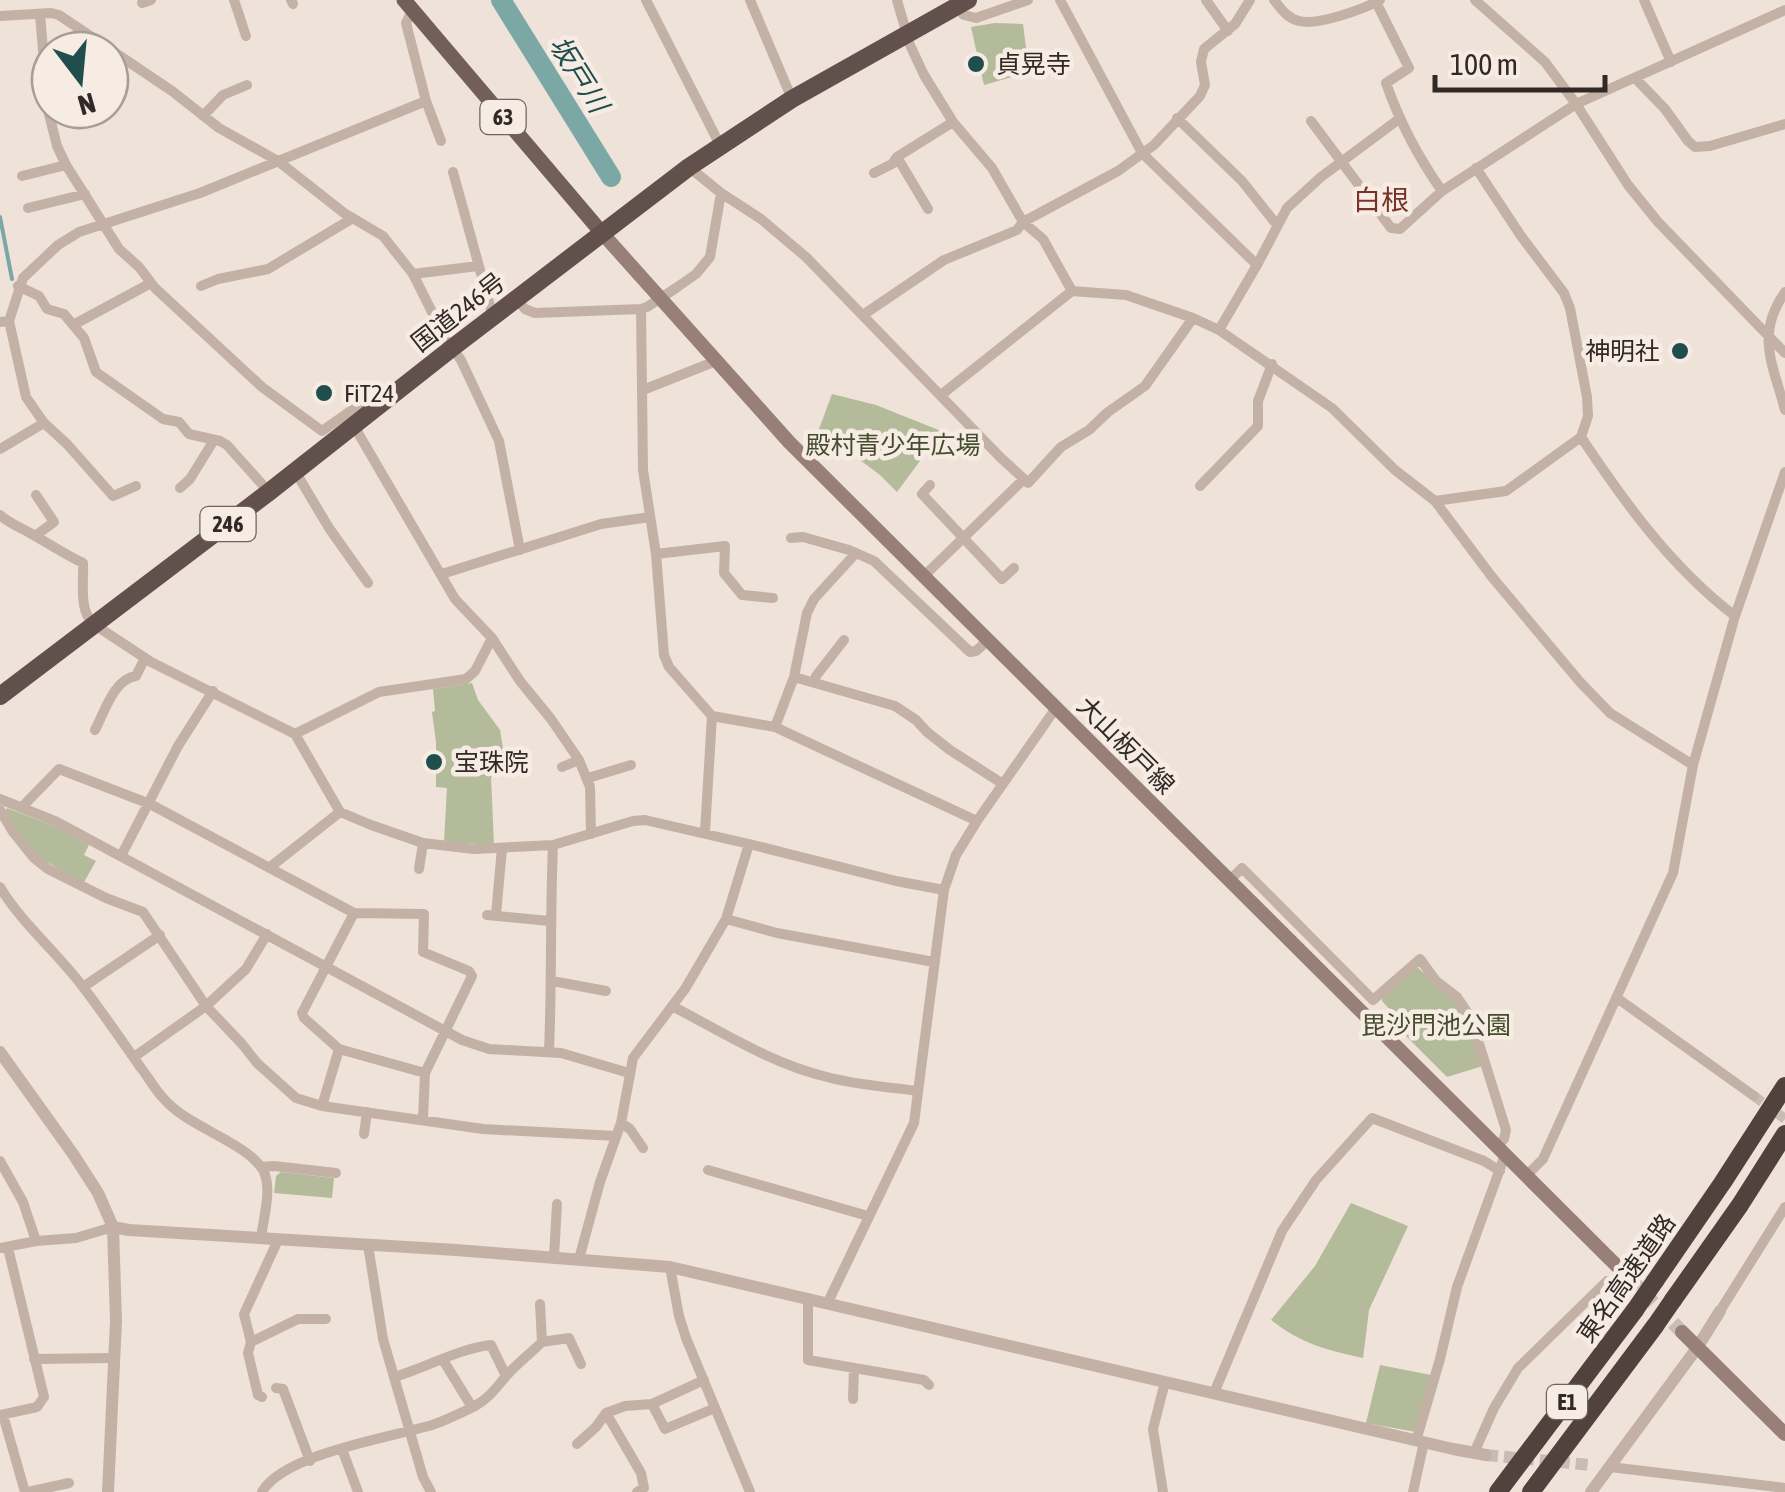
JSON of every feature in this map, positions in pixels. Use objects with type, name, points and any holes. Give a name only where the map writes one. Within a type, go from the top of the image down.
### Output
[{"type":"highway","name":"国道246号","points":[[0,696],[689,166],[792,99],[962,3]]},
{"type":"highway","name":"東名高速道路","points":[[1498,1492],[1635,1310],[1785,1086]]},
{"type":"highway","name":"東名高速道路","points":[[1530,1492],[1674,1300],[1785,1134]]},
{"type":"main road","name":"63","points":[[409,5],[602,232]]},
{"type":"main road","name":"大山板戸線","points":[[602,232],[789,442],[1629,1278]]},
{"type":"main road","points":[[1682,1332],[1785,1434]]},
{"type":"street","points":[[54,0],[46,13],[50,124],[66,165],[119,249],[262,387],[322,431],[359,405],[366,404],[372,411]]},
{"type":"street","points":[[234,0],[246,36]]},
{"type":"street","points":[[646,0],[720,145]]},
{"type":"street","points":[[750,0],[792,99]]},
{"type":"street","points":[[897,0],[924,75],[953,122],[992,168],[1023,222],[1042,239],[1072,291]]},
{"type":"street","points":[[962,3],[964,15],[976,18],[1028,0]]},
{"type":"street","points":[[1060,0],[1142,154],[1257,266]]},
{"type":"street","points":[[1206,0],[1228,31]]},
{"type":"street","points":[[863,315],[944,260],[1016,230],[1023,222],[1118,171],[1154,145],[1200,96],[1205,84],[1201,62],[1204,49],[1236,24],[1250,0]]},
{"type":"street","points":[[1274,0],[1284,13],[1306,23],[1364,10],[1378,1],[1409,68],[1386,83],[1421,162],[1442,191]]},
{"type":"street","points":[[1476,0],[1545,62],[1658,222],[1785,353]]},
{"type":"street","points":[[1644,0],[1671,62]]},
{"type":"street","points":[[409,5],[406,23],[426,101],[441,141]]},
{"type":"street","points":[[1310,121],[1391,228],[1400,228],[1442,191],[1576,104],[1785,10]]},
{"type":"street","points":[[0,16],[60,15],[219,128],[278,161],[352,218],[383,236],[413,274],[462,360],[499,441],[520,550]]},
{"type":"street","points":[[1636,78],[1695,146],[1710,146],[1785,124]]},
{"type":"street","points":[[202,116],[223,94],[247,85]]},
{"type":"street","points":[[136,486],[113,496],[44,423],[26,397],[4,322],[18,286],[33,266],[78,232],[200,193],[426,101]]},
{"type":"street","points":[[1177,118],[1242,181],[1276,226]]},
{"type":"street","points":[[1220,330],[1287,208],[1321,177],[1399,119]]},
{"type":"street","points":[[874,173],[953,122]]},
{"type":"street","points":[[896,157],[928,209]]},
{"type":"street","points":[[28,172],[66,165]]},
{"type":"street","points":[[689,166],[806,257],[1028,483],[1061,448],[1146,386],[1193,318]]},
{"type":"street","points":[[1435,501],[1506,491],[1581,437],[1588,416],[1570,308],[1564,294],[1476,168]]},
{"type":"street","points":[[453,172],[493,317]]},
{"type":"street","points":[[516,299],[535,313],[641,308],[662,298],[696,274],[710,257],[722,193]]},
{"type":"street","points":[[32,209],[84,194]]},
{"type":"street","points":[[201,286],[268,268],[352,218]]},
{"type":"street","points":[[413,274],[478,266]]},
{"type":"street","points":[[73,325],[151,283]]},
{"type":"street","points":[[18,286],[38,296],[47,309],[64,314],[84,338],[96,372],[163,419],[179,422],[189,434],[227,445],[269,492]]},
{"type":"street","points":[[941,395],[1072,291],[1126,295],[1220,330],[1332,408],[1394,470],[1435,501],[1492,577],[1610,713],[1692,766]]},
{"type":"street","points":[[1785,292],[1774,308],[1767,334],[1785,410]]},
{"type":"street","points":[[641,308],[643,470],[656,554],[664,655],[669,667],[712,716],[775,727],[977,820]]},
{"type":"street","points":[[643,390],[716,361]]},
{"type":"street","points":[[1200,486],[1258,426],[1258,401],[1272,364]]},
{"type":"street","points":[[0,448],[44,423]]},
{"type":"street","points":[[354,426],[456,598],[492,638],[579,760],[588,778],[591,834]]},
{"type":"street","points":[[1581,437],[1668,556],[1734,616]]},
{"type":"street","points":[[180,488],[214,440]]},
{"type":"street","points":[[295,472],[368,583]]},
{"type":"street","points":[[1526,1176],[1544,1159],[1673,873],[1692,766],[1734,616],[1785,472]]},
{"type":"street","points":[[924,576],[1024,480]]},
{"type":"street","points":[[923,493],[999,583],[1014,568]]},
{"type":"street","points":[[35,536],[54,522],[36,496]]},
{"type":"street","points":[[0,515],[83,563],[85,610],[95,625],[146,658],[296,734],[340,812],[423,843],[474,849],[553,845],[645,820],[944,890]]},
{"type":"street","points":[[442,574],[602,524],[650,516]]},
{"type":"street","points":[[791,538],[803,537],[874,561],[970,652],[988,640]]},
{"type":"street","points":[[656,554],[730,545],[724,572],[742,595],[760,593],[773,598]]},
{"type":"street","points":[[775,727],[794,677],[807,613],[856,553]]},
{"type":"street","points":[[296,734],[379,692],[466,680],[476,671],[492,638]]},
{"type":"street","points":[[814,682],[844,640]]},
{"type":"street","points":[[94,730],[121,681],[136,676],[146,658]]},
{"type":"street","points":[[794,677],[894,706],[950,750],[1003,784]]},
{"type":"street","points":[[121,856],[178,746],[213,691]]},
{"type":"street","points":[[828,1302],[914,1123],[944,890],[956,855],[1056,708]]},
{"type":"street","points":[[705,832],[712,716]]},
{"type":"street","points":[[562,767],[579,760]]},
{"type":"street","points":[[588,778],[632,765]]},
{"type":"street","points":[[22,808],[59,769],[150,804],[354,914],[424,914],[422,952],[472,976],[424,1072],[422,1119]]},
{"type":"street","points":[[0,800],[57,822],[446,1032],[490,1049],[550,1051],[629,1073]]},
{"type":"street","points":[[0,810],[12,832],[48,869],[143,912],[206,1006],[257,1064],[296,1098],[322,1106],[494,1130],[616,1136]]},
{"type":"street","points":[[269,868],[340,812]]},
{"type":"street","points":[[419,869],[423,843]]},
{"type":"street","points":[[579,1259],[620,1123],[633,1058],[672,1006],[726,920],[749,844]]},
{"type":"street","points":[[550,1051],[553,845]]},
{"type":"street","points":[[502,848],[491,915],[549,921]]},
{"type":"street","points":[[1230,880],[1242,868],[1374,1000],[1420,958],[1436,982],[1457,997],[1472,1018],[1506,1130],[1500,1171],[1457,1287],[1420,1441],[1413,1492]]},
{"type":"street","points":[[0,887],[18,915],[84,986],[164,1100],[183,1116],[248,1154],[261,1167],[266,1177],[266,1194],[260,1238]]},
{"type":"street","points":[[354,914],[302,1013],[339,1049],[424,1072]]},
{"type":"street","points":[[726,920],[777,934],[934,962]]},
{"type":"street","points":[[134,1057],[206,1006],[246,969],[266,934]]},
{"type":"street","points":[[84,986],[160,936]]},
{"type":"street","points":[[552,981],[606,991]]},
{"type":"street","points":[[1617,998],[1754,1096]]},
{"type":"street","points":[[672,1006],[798,1068],[826,1077],[918,1092]]},
{"type":"street","points":[[322,1106],[339,1049]]},
{"type":"street","points":[[0,1052],[90,1180],[113,1227],[116,1298],[108,1492]]},
{"type":"street","points":[[364,1134],[367,1112]]},
{"type":"street","points":[[1214,1393],[1282,1231],[1316,1180],[1372,1118],[1500,1171]]},
{"type":"street","points":[[620,1123],[643,1148]]},
{"type":"street","points":[[0,1160],[17,1188],[36,1241]]},
{"type":"street","points":[[261,1167],[336,1173]]},
{"type":"street","points":[[708,1170],[868,1216]]},
{"type":"street","points":[[554,1257],[557,1204]]},
{"type":"street","points":[[1591,1492],[1697,1348],[1785,1207]]},
{"type":"street","points":[[69,1483],[26,1492],[2,1415],[37,1407],[44,1397],[4,1248],[76,1238],[113,1227],[670,1267],[1480,1454],[1494,1408],[1518,1368],[1607,1282]]},
{"type":"street","points":[[262,1397],[258,1395],[248,1353],[251,1342],[244,1314],[278,1240]]},
{"type":"street","points":[[368,1245],[376,1308],[409,1430],[431,1492]]},
{"type":"street","points":[[670,1267],[679,1316],[750,1492]]},
{"type":"street","points":[[808,1298],[808,1360],[924,1380],[930,1385]]},
{"type":"street","points":[[540,1304],[542,1342]]},
{"type":"street","points":[[251,1342],[298,1319],[326,1319]]},
{"type":"street","points":[[262,1492],[269,1480],[282,1472],[342,1448],[444,1421],[472,1407],[492,1394],[542,1342],[569,1338],[581,1364]]},
{"type":"street","points":[[394,1376],[467,1349],[491,1345],[506,1376]]},
{"type":"street","points":[[34,1359],[114,1358]]},
{"type":"street","points":[[443,1360],[472,1407]]},
{"type":"street","points":[[853,1399],[854,1368]]},
{"type":"street","points":[[578,1444],[606,1413],[625,1406],[652,1404],[704,1380]]},
{"type":"street","points":[[1163,1492],[1153,1429],[1165,1382]]},
{"type":"street","points":[[276,1388],[283,1389],[310,1461]]},
{"type":"street","points":[[652,1404],[665,1429],[716,1408]]},
{"type":"street","points":[[606,1413],[640,1473],[644,1488],[637,1492]]},
{"type":"street","points":[[342,1448],[358,1492]]},
{"type":"street","points":[[1590,1465],[1785,1488]]},
{"type":"green space","points":[[1023,24],[1029,72],[984,85],[971,27]]},
{"type":"green space","name":"殿村青少年広場","points":[[832,394],[876,405],[946,433],[897,492],[819,429]]},
{"type":"green space","points":[[472,683],[478,700],[500,730],[507,772],[491,777],[494,845],[444,842],[447,788],[436,787],[433,689]]},
{"type":"green space","points":[[7,808],[59,828],[89,845],[84,855],[96,861],[83,884],[36,855],[4,812]]},
{"type":"green space","name":"毘沙門池公園","points":[[1417,967],[1469,1019],[1483,1066],[1447,1077],[1387,1017],[1392,1012],[1382,996]]},
{"type":"green space","points":[[281,1172],[334,1178],[332,1198],[274,1193],[276,1176]]},
{"type":"green space","points":[[1351,1203],[1408,1226],[1369,1310],[1363,1358],[1315,1345],[1271,1320],[1315,1266]]},
{"type":"green space","points":[[1380,1365],[1431,1375],[1416,1432],[1366,1423]]},
{"type":"waterway","name":"坂戸川","points":[[501,0],[611,177]]},
{"type":"waterway","points":[[0,217],[12,279]]},
{"type":"tunnel","points":[[1754,1096],[1785,1119]]},
{"type":"tunnel","points":[[1629,1278],[1682,1332]]},
{"type":"tunnel","points":[[1486,1455],[1590,1465]]},
{"type":"place","name":"貞晃寺","points":[[976,64]]},
{"type":"place","name":"神明社","points":[[1680,351]]},
{"type":"place","name":"FiT24","points":[[324,393]]},
{"type":"place","name":"宝珠院","points":[[434,762]]},
{"type":"district","name":"白根","points":[[1381,200]]}]
